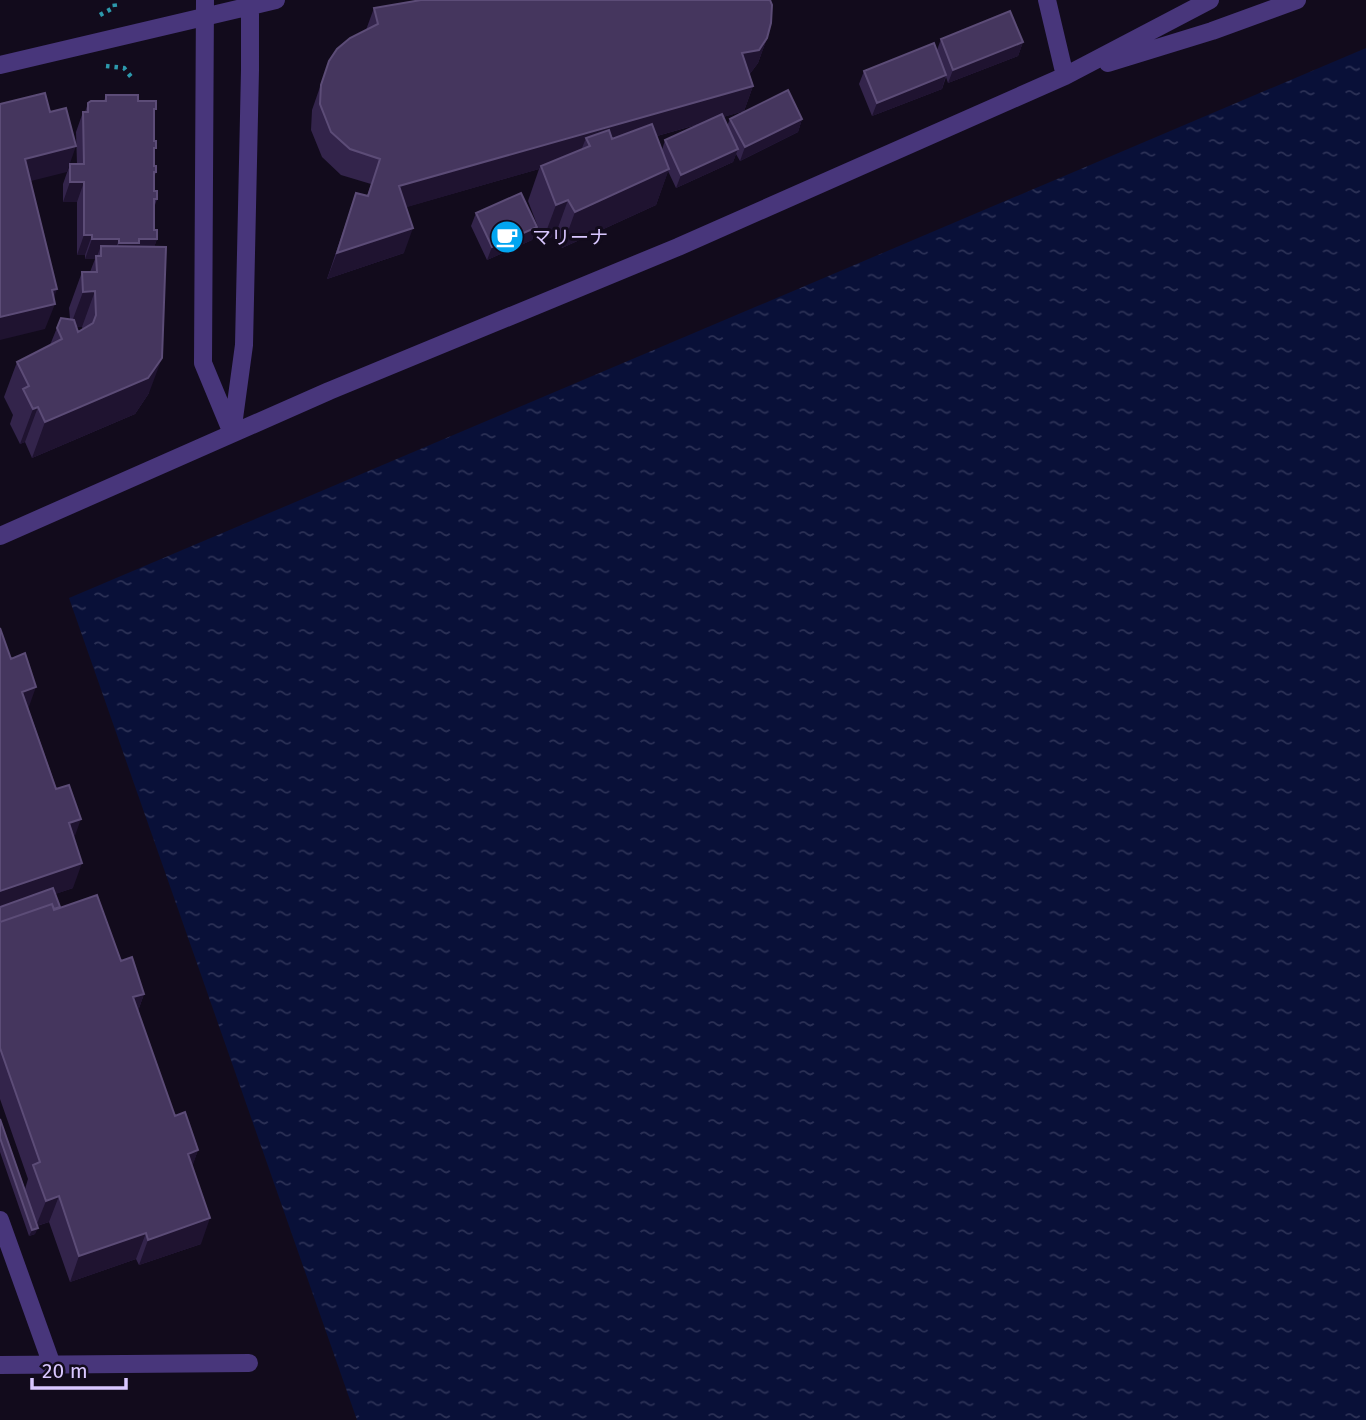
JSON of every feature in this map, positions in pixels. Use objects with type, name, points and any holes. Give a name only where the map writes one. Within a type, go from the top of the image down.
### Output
[{"type":"street","points":[[0,65],[205,8],[276,0]]},
{"type":"street","points":[[1048,0],[1065,76]]},
{"type":"street","points":[[0,536],[232,433],[678,247],[1065,76],[1210,0]]},
{"type":"street","points":[[1065,76],[1212,31],[1297,0]]},
{"type":"street","points":[[232,433],[244,345],[250,3]]},
{"type":"street","points":[[205,8],[203,363],[232,433]]},
{"type":"street","points":[[0,1220],[51,1365]]},
{"type":"street","points":[[0,1365],[248,1363]]},
{"type":"path","points":[[114,0],[115,7]]},
{"type":"path","points":[[124,68],[132,78]]},
{"type":"water","points":[[1366,48],[1366,1420],[357,1420],[69,598]]},
{"type":"building","points":[[421,0],[770,0],[772,5],[767,38],[759,50],[742,53],[753,86],[399,186],[413,228],[337,253],[356,193],[368,196],[380,159],[350,149],[331,132],[320,104],[321,85],[329,61],[337,49],[350,38],[378,24],[374,8]]},
{"type":"building","points":[[1010,11],[1023,42],[953,70],[941,39]]},
{"type":"building","points":[[934,43],[946,75],[877,103],[864,71]]},
{"type":"building","points":[[788,90],[802,119],[745,147],[730,119]]},
{"type":"building","points":[[45,93],[50,112],[66,108],[76,146],[25,159],[57,289],[52,290],[55,304],[0,317],[0,104]]},
{"type":"building","points":[[106,95],[138,95],[138,101],[156,101],[154,191],[157,191],[157,199],[154,199],[154,230],[157,230],[157,239],[119,243],[119,239],[92,239],[92,235],[84,235],[84,182],[70,182],[70,164],[84,164],[83,112],[88,112],[88,103],[91,101],[106,101]]},
{"type":"building","points":[[722,114],[738,149],[681,175],[665,140]]},
{"type":"building","points":[[652,124],[669,169],[575,212],[568,200],[556,205],[541,166],[590,146],[586,138],[609,130],[612,139]]},
{"type":"building","points":[[521,193],[537,227],[492,247],[476,213]]},
{"type":"building","points":[[101,246],[166,247],[162,358],[148,378],[45,422],[38,407],[33,409],[23,389],[29,386],[17,362],[62,339],[57,328],[61,318],[74,320],[78,332],[93,323],[96,315],[95,291],[83,292],[82,272],[97,272],[96,256],[101,256]]},
{"type":"building","points":[[0,628],[11,659],[25,653],[36,687],[22,692],[56,789],[69,785],[81,819],[69,823],[82,863],[0,891]]},
{"type":"building","points":[[53,888],[60,907],[54,909],[52,904],[0,922],[0,907]]},
{"type":"building","points":[[97,895],[121,961],[132,957],[144,994],[133,997],[175,1116],[185,1112],[198,1150],[188,1154],[210,1218],[148,1240],[146,1233],[79,1256],[59,1196],[46,1201],[33,1165],[40,1162],[0,1048],[0,922],[52,904],[54,910]]},
{"type":"building","points":[[0,1119],[38,1228],[32,1230],[0,1138]]},
{"type":"place","name":"マリーナ","points":[[507,237]]}]
